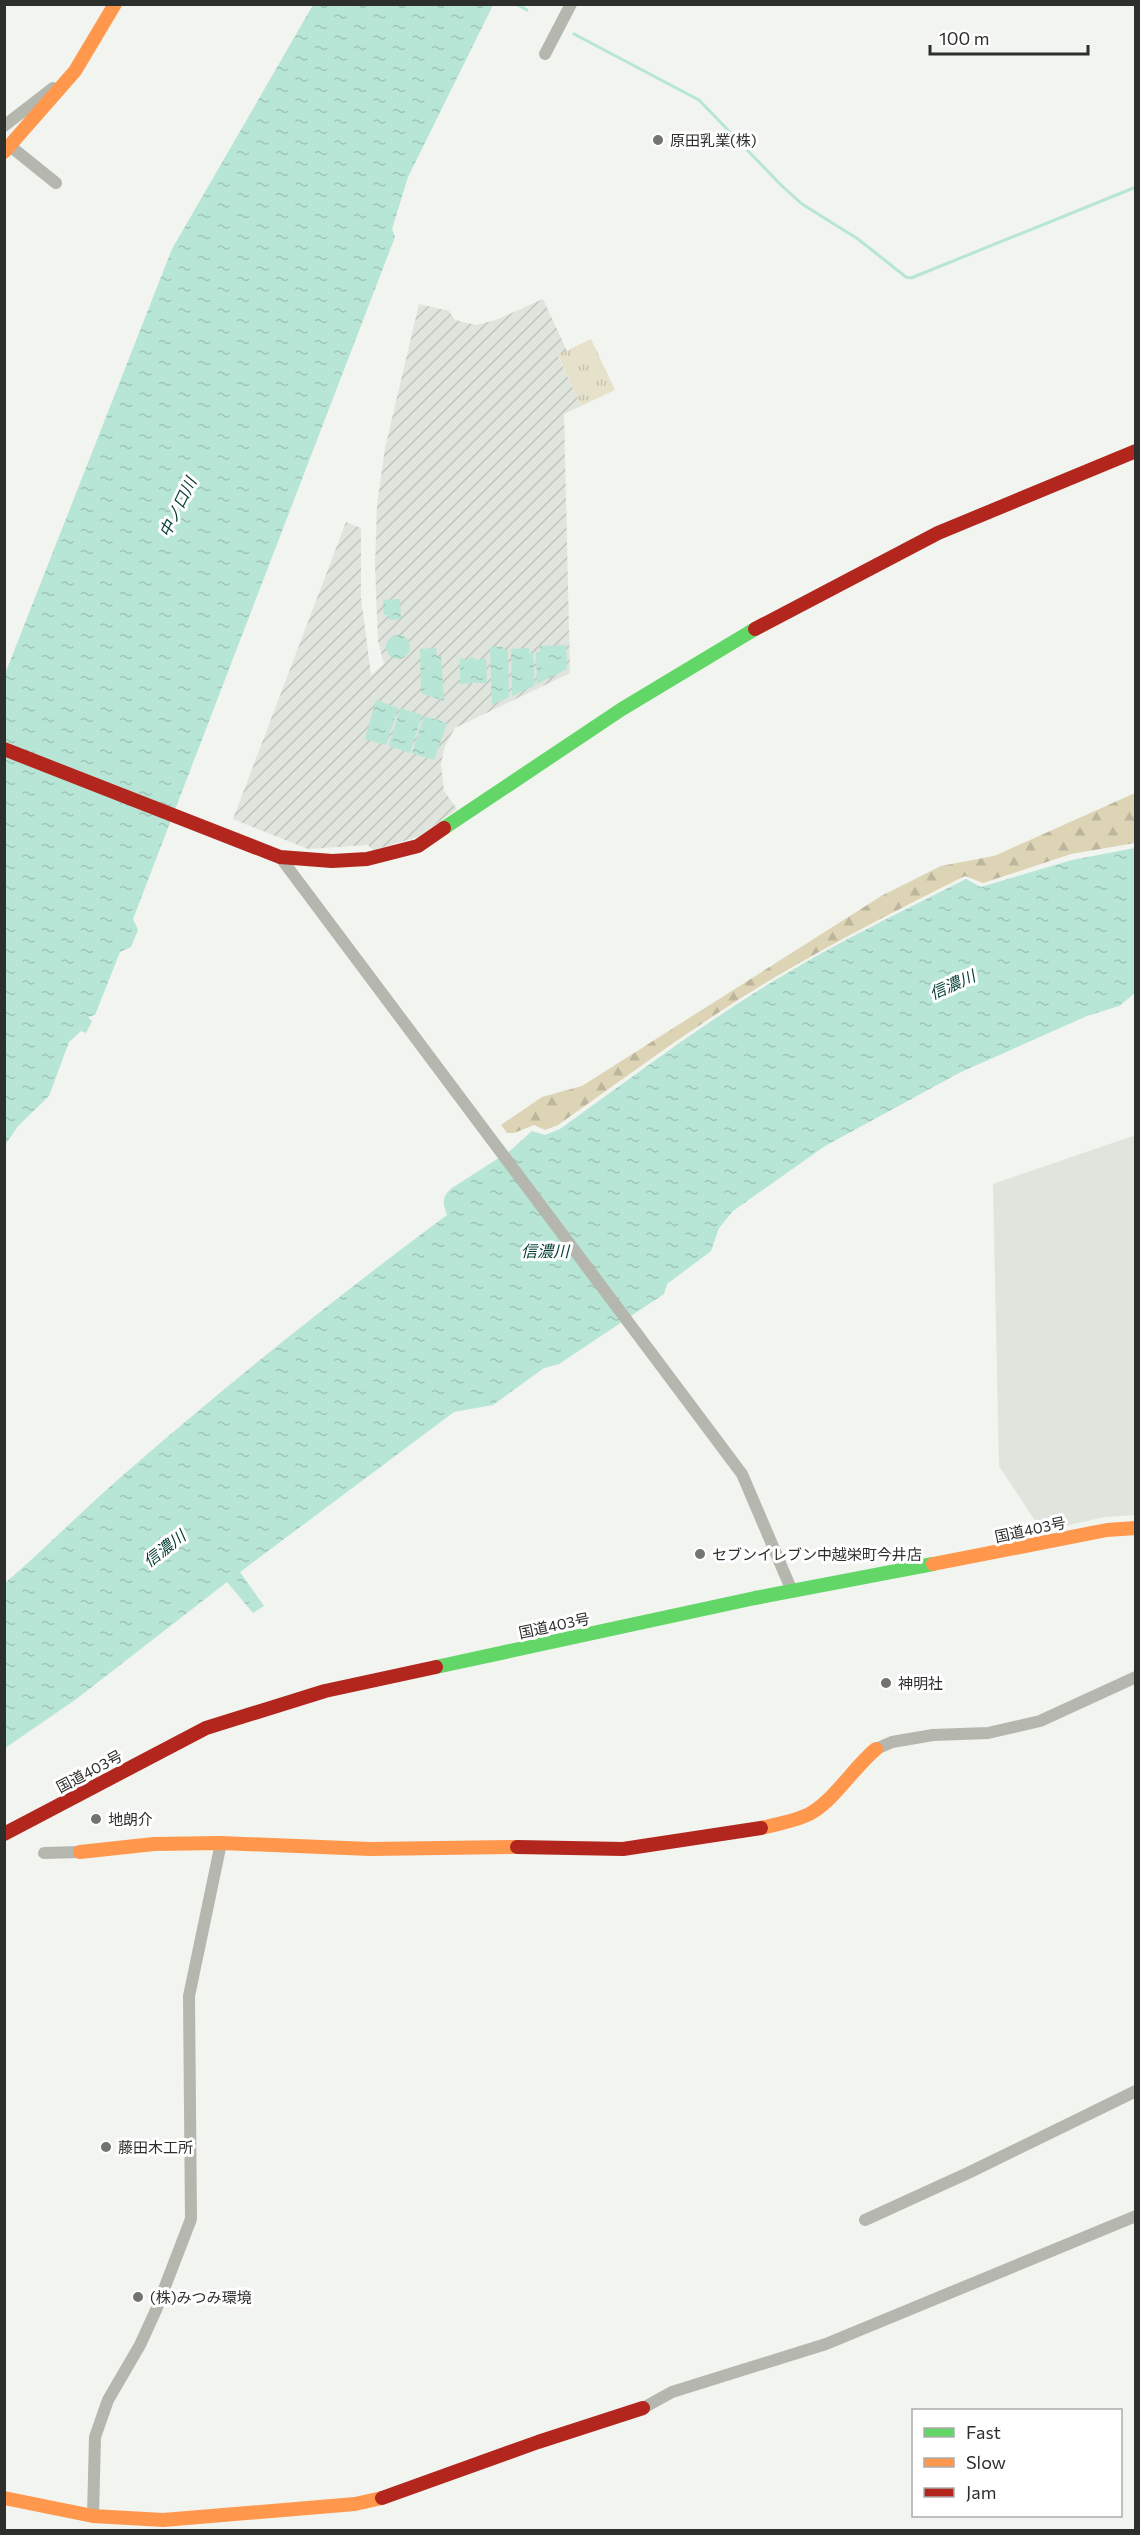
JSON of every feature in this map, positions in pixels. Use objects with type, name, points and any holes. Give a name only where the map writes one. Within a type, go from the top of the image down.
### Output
[{"type":"main road","points":[[7,149],[75,71],[115,4]]},
{"type":"main road","points":[[4,749],[280,857],[303,861],[351,861],[402,852],[418,846],[622,709],[720,648],[796,606],[938,533],[1136,451]]},
{"type":"main road","name":"国道403号","points":[[4,1834],[206,1728],[304,1698],[365,1682],[792,1591],[1107,1530],[1136,1528]]},
{"type":"main road","points":[[80,1851],[154,1844],[221,1843],[370,1849],[505,1846],[623,1849],[678,1842],[762,1828],[809,1814],[821,1806],[860,1762],[876,1749]]},
{"type":"main road","points":[[4,2498],[93,2516],[163,2520],[355,2504],[386,2497],[538,2442],[643,2408]]},
{"type":"main road","points":[[90,2530],[93,2516]]},
{"type":"street","points":[[545,54],[571,4]]},
{"type":"street","points":[[4,126],[75,71]]},
{"type":"street","points":[[7,149],[56,183]]},
{"type":"street","points":[[280,857],[741,1474],[792,1591]]},
{"type":"street","points":[[876,1749],[892,1742],[933,1735],[988,1733],[1040,1721],[1136,1677]]},
{"type":"street","points":[[93,2516],[95,2437],[108,2400],[140,2345],[156,2310],[190,2219],[189,1996],[221,1843]]},
{"type":"street","points":[[44,1853],[80,1851]]},
{"type":"street","points":[[865,2220],[968,2173],[1136,2091]]},
{"type":"street","points":[[643,2408],[672,2392],[826,2344],[1136,2216]]},
{"type":"shaded area","points":[[543,299],[567,351],[558,356],[581,406],[564,414],[570,673],[455,728],[445,746],[441,764],[444,791],[457,809],[418,837],[373,850],[368,845],[308,849],[233,819],[346,522],[361,528],[361,598],[371,675],[384,664],[378,641],[375,565],[377,505],[385,448],[419,304],[449,311],[455,320],[476,325],[496,320]]},
{"type":"shaded area","points":[[1133,1136],[1136,1140],[1135,1515],[1105,1517],[1042,1531],[999,1466],[993,1184]]},
{"type":"green space","points":[[591,339],[615,390],[581,406],[558,355]]},
{"type":"green space","points":[[1135,793],[1135,843],[1071,854],[983,883],[965,876],[846,937],[749,993],[666,1048],[558,1125],[545,1130],[534,1125],[514,1133],[507,1133],[501,1125],[542,1097],[582,1086],[883,895],[941,866],[994,856]]},
{"type":"water","name":"中ノ口川","points":[[313,5],[493,5],[408,177],[392,229],[395,237],[133,919],[138,930],[131,947],[120,952],[95,1015],[88,1017],[92,1021],[86,1033],[81,1031],[69,1042],[49,1096],[18,1126],[5,1145],[5,674],[172,249]]},
{"type":"water","points":[[400,599],[401,619],[389,620],[388,615],[384,615],[383,600]]},
{"type":"water","points":[[398,635],[403,636],[409,642],[409,652],[403,658],[398,659],[393,658],[387,652],[386,647],[387,642],[393,636]]},
{"type":"water","points":[[566,645],[567,669],[537,684],[536,652],[540,652],[540,646]]},
{"type":"water","points":[[490,647],[503,647],[504,650],[508,650],[509,697],[492,705]]},
{"type":"water","points":[[436,648],[437,656],[441,656],[444,701],[421,693],[420,649]]},
{"type":"water","points":[[529,648],[529,653],[533,653],[535,685],[512,696],[511,649]]},
{"type":"water","points":[[473,657],[473,660],[474,658],[478,660],[486,658],[487,683],[475,683],[474,674],[474,683],[460,684],[460,658],[468,661]]},
{"type":"water","points":[[376,700],[398,708],[386,745],[365,739]]},
{"type":"water","points":[[400,708],[422,715],[410,753],[389,746]]},
{"type":"water","points":[[424,716],[447,723],[434,760],[412,753]]},
{"type":"water","name":"信濃川","points":[[1135,848],[1135,993],[1119,1006],[1087,1016],[959,1073],[825,1146],[733,1211],[719,1228],[711,1251],[667,1284],[664,1294],[559,1364],[544,1368],[493,1405],[454,1412],[240,1572],[264,1606],[253,1613],[227,1582],[75,1700],[5,1748],[5,1583],[113,1484],[206,1404],[325,1308],[447,1215],[444,1200],[452,1188],[511,1150],[532,1131],[545,1135],[560,1129],[694,1033],[800,965],[966,879],[981,887],[1072,860]]},
{"type":"waterway","points":[[516,4],[527,10]]},
{"type":"waterway","points":[[574,34],[699,100],[802,204],[858,239],[906,277],[911,278],[1136,187]]},
{"type":"traffic: fast","points":[[444,828],[622,709],[755,629]]},
{"type":"traffic: fast","points":[[436,1667],[755,1598],[933,1564]]},
{"type":"traffic: slow","points":[[4,152],[75,71],[115,4]]},
{"type":"traffic: slow","points":[[933,1564],[1107,1530],[1136,1528]]},
{"type":"traffic: slow","points":[[761,1828],[800,1818],[820,1807],[876,1749]]},
{"type":"traffic: slow","points":[[80,1852],[154,1844],[221,1843],[370,1849],[517,1847]]},
{"type":"traffic: slow","points":[[4,2498],[93,2516],[163,2520],[355,2504],[382,2498]]},
{"type":"traffic: jam","points":[[755,629],[938,533],[1136,451]]},
{"type":"traffic: jam","points":[[4,749],[280,857],[332,861],[367,859],[418,846],[444,828]]},
{"type":"traffic: jam","points":[[4,1834],[206,1728],[325,1691],[436,1667]]},
{"type":"traffic: jam","points":[[517,1847],[623,1849],[761,1828]]},
{"type":"traffic: jam","points":[[382,2498],[538,2442],[643,2408]]},
{"type":"place","name":"原田乳業(株)","points":[[658,140]]},
{"type":"place","name":"セブンイレブン中越栄町今井店","points":[[700,1554]]},
{"type":"place","name":"神明社","points":[[886,1683]]},
{"type":"place","name":"地朗介","points":[[96,1819]]},
{"type":"place","name":"藤田木工所","points":[[106,2147]]},
{"type":"place","name":"(株)みつみ環境","points":[[138,2297]]}]
